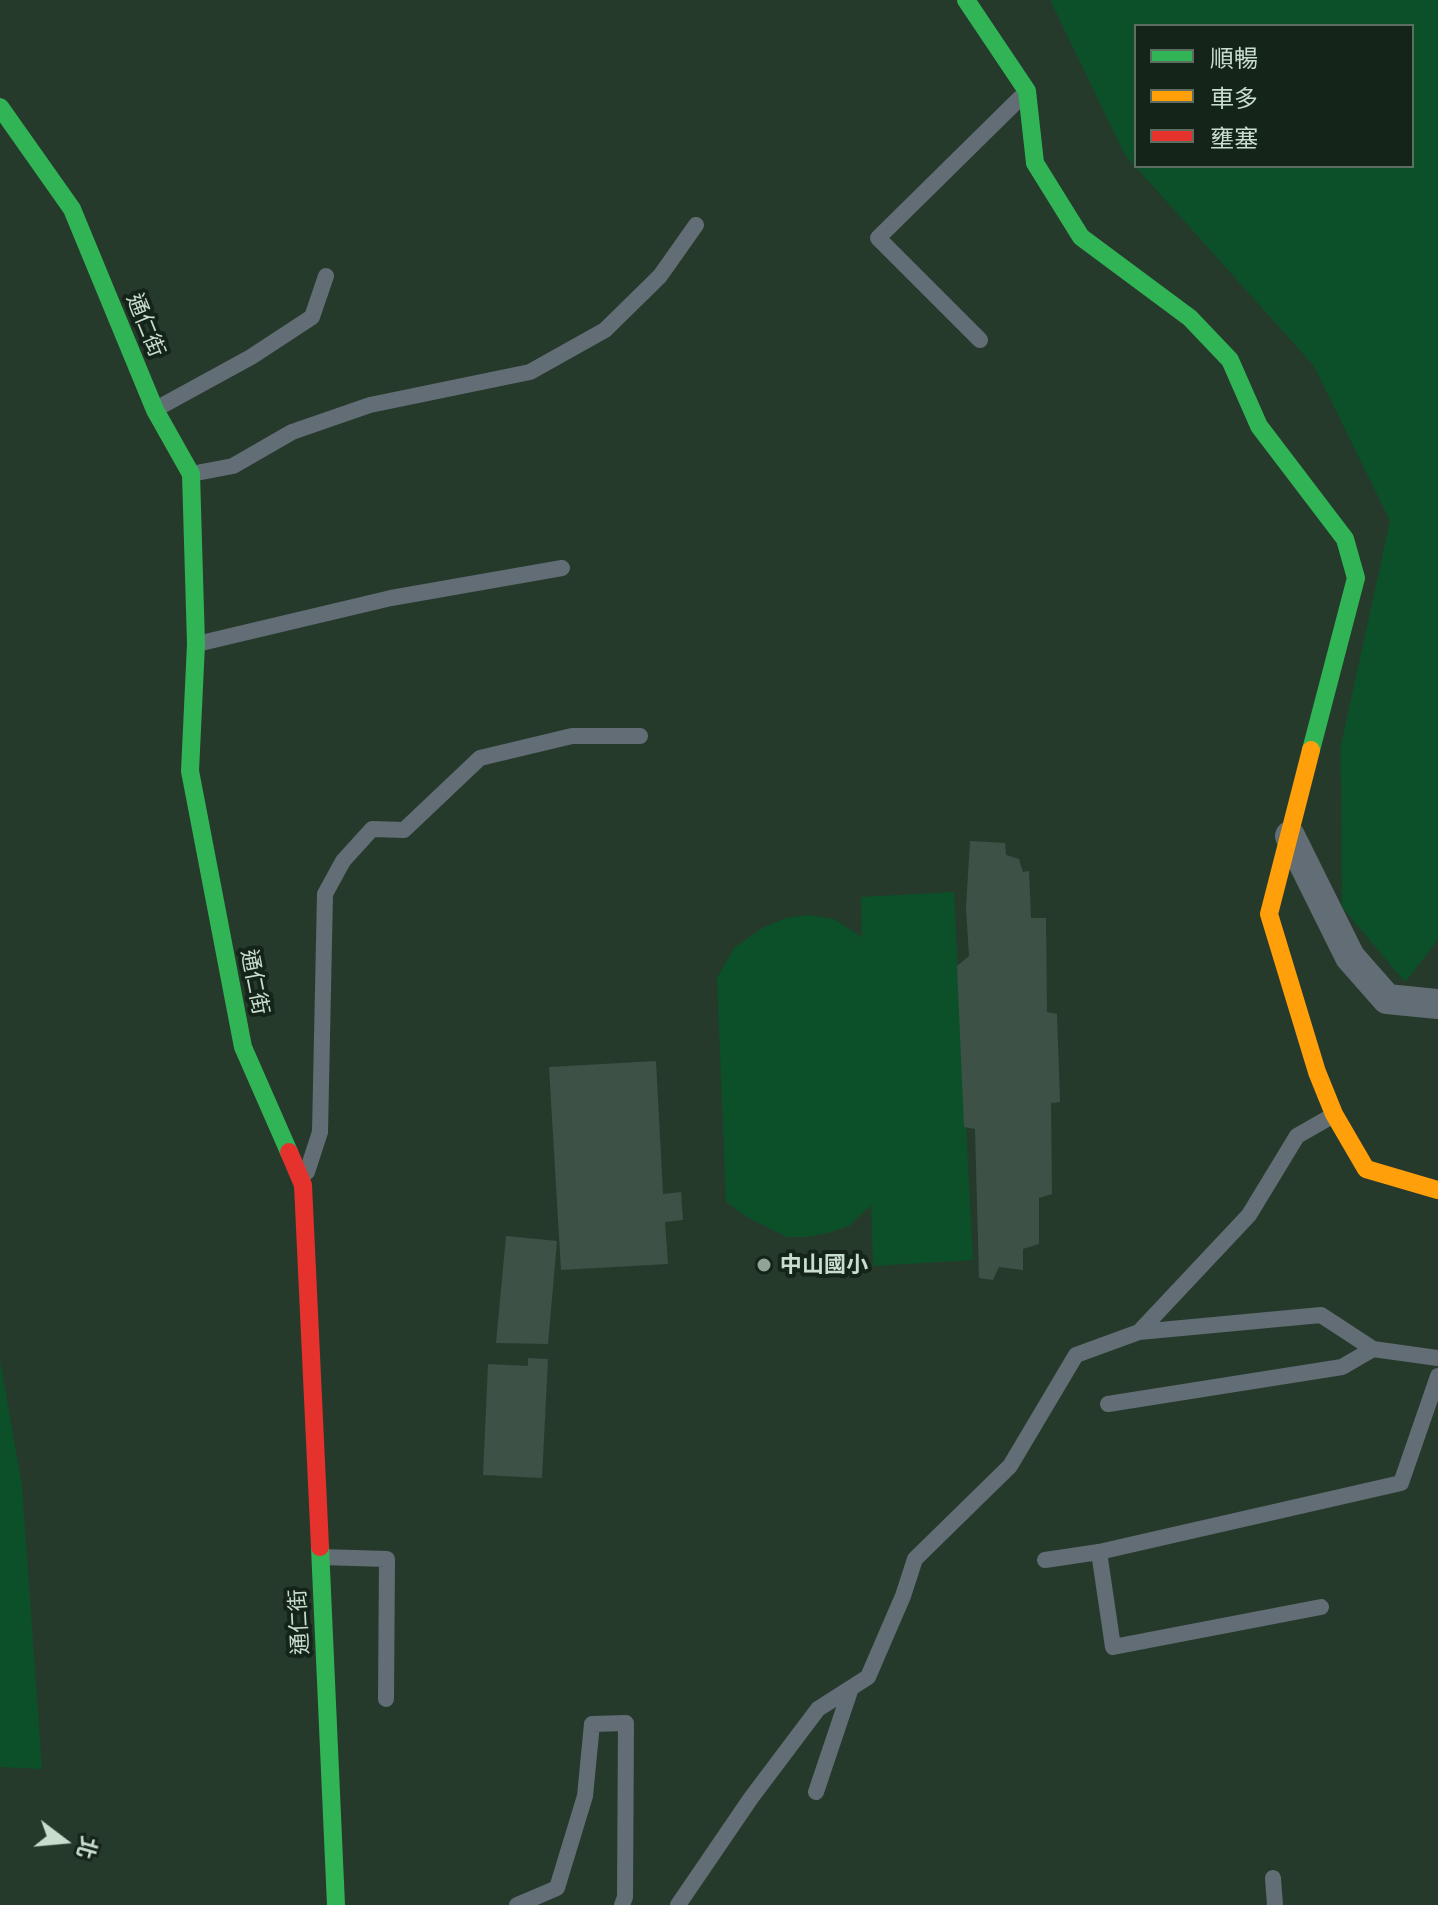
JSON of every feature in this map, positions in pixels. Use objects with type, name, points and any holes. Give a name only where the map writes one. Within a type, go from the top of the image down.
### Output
[{"type":"street","points":[[966,0],[1027,91],[1035,163],[1081,237],[1190,318],[1230,360],[1259,426],[1345,539],[1356,578],[1269,914],[1317,1072],[1334,1114],[1366,1169],[1438,1190]]},
{"type":"street","name":"通仁街","points":[[0,107],[72,209],[155,410],[191,474],[196,644],[190,771],[243,1047],[303,1185],[336,1905]]},
{"type":"street","points":[[1290,836],[1350,957],[1387,999],[1438,1004]]},
{"type":"lane","points":[[980,340],[878,238],[1027,91]]},
{"type":"lane","points":[[191,474],[233,466],[292,432],[370,405],[530,372],[605,330],[660,276],[696,225]]},
{"type":"lane","points":[[155,410],[251,357],[312,317],[326,276]]},
{"type":"lane","points":[[196,644],[391,598],[562,568]]},
{"type":"lane","points":[[303,1185],[320,1132],[325,894],[343,861],[372,829],[404,830],[480,758],[572,736],[640,736]]},
{"type":"lane","points":[[1139,1332],[1249,1215],[1297,1136],[1334,1114]]},
{"type":"lane","points":[[678,1905],[751,1798],[818,1709],[868,1677],[903,1596],[915,1559],[1010,1466],[1076,1355],[1139,1332],[1321,1315],[1373,1349],[1438,1358]]},
{"type":"lane","points":[[1108,1404],[1342,1367],[1373,1349]]},
{"type":"lane","points":[[1045,1560],[1099,1552],[1401,1483],[1438,1376]]},
{"type":"lane","points":[[1099,1552],[1113,1647],[1321,1607]]},
{"type":"lane","points":[[320,1557],[387,1559],[386,1699]]},
{"type":"lane","points":[[816,1792],[851,1688]]},
{"type":"lane","points":[[517,1905],[557,1888],[585,1796],[592,1724],[626,1723],[625,1897],[622,1905]]},
{"type":"lane","points":[[1273,1878],[1275,1905]]},
{"type":"green space","points":[[1050,0],[1438,0],[1438,940],[1405,982],[1342,907],[1341,745],[1390,521],[1314,366],[1137,168],[1414,168],[1414,24],[1134,24],[1134,165],[1125,155]]},
{"type":"green space","points":[[954,892],[973,1260],[873,1266],[871,1205],[849,1226],[807,1237],[787,1237],[747,1217],[726,1202],[717,978],[734,948],[762,928],[786,918],[808,915],[834,919],[862,937],[861,897]]},
{"type":"green space","points":[[0,1360],[22,1486],[42,1769],[0,1767]]},
{"type":"building","points":[[970,841],[1005,843],[1006,855],[1019,859],[1023,872],[1029,871],[1031,918],[1046,918],[1047,1012],[1057,1014],[1060,1102],[1051,1103],[1052,1194],[1039,1198],[1039,1244],[1023,1249],[1023,1270],[999,1267],[993,1280],[979,1278],[975,1129],[964,1127],[957,966],[969,956],[966,908]]},
{"type":"building","points":[[656,1061],[663,1194],[681,1192],[683,1220],[665,1222],[668,1264],[561,1270],[549,1067]]},
{"type":"building","points":[[506,1236],[557,1241],[548,1344],[496,1343]]},
{"type":"building","points":[[528,1358],[548,1359],[542,1478],[483,1475],[488,1364],[528,1366]]},
{"type":"traffic: fast","points":[[966,0],[1027,91],[1035,163],[1081,237],[1190,318],[1230,360],[1259,426],[1345,539],[1356,578],[1311,750]]},
{"type":"traffic: fast","points":[[0,107],[72,209],[155,410],[191,474],[196,644],[190,771],[243,1047],[289,1152]]},
{"type":"traffic: fast","points":[[320,1547],[336,1905]]},
{"type":"traffic: slow","points":[[1311,750],[1269,914],[1317,1072],[1334,1114],[1366,1169],[1438,1190]]},
{"type":"traffic: jam","points":[[289,1152],[303,1185],[320,1547]]},
{"type":"place","name":"中山國小","points":[[764,1265]]}]
